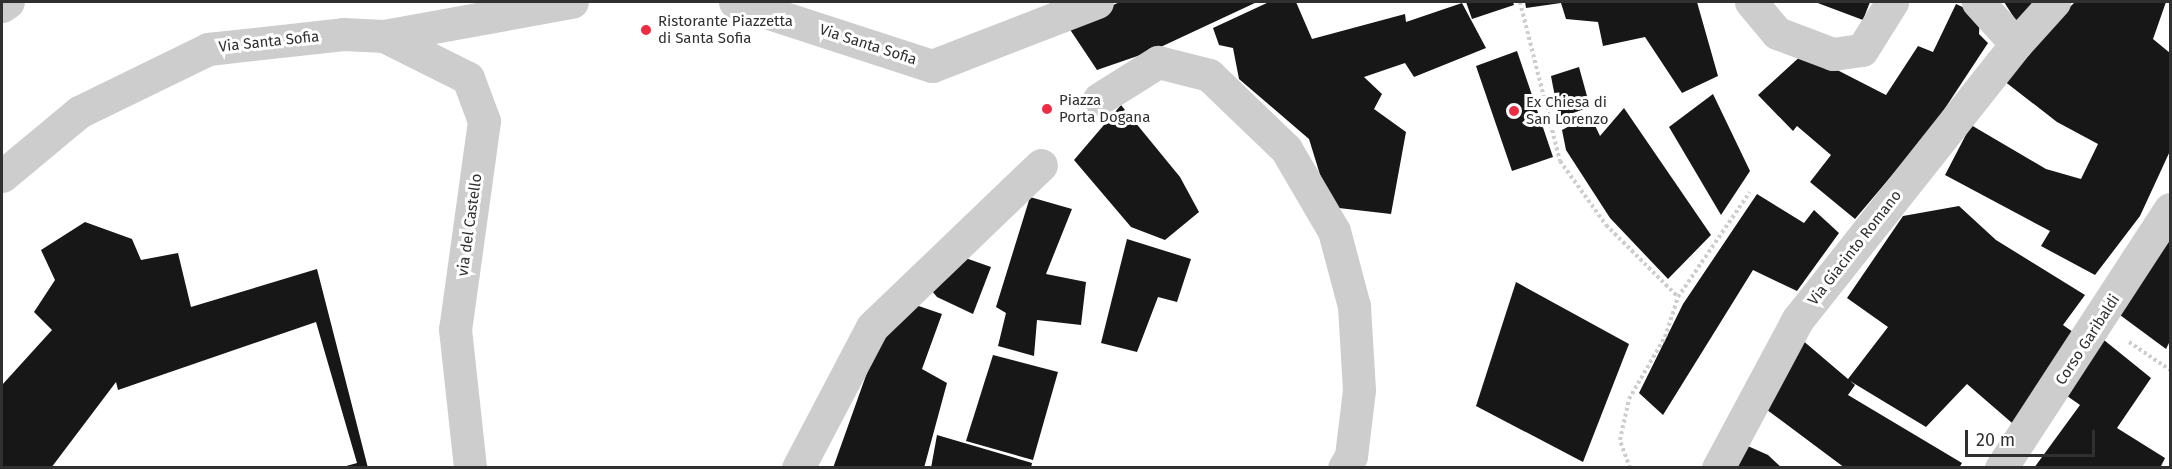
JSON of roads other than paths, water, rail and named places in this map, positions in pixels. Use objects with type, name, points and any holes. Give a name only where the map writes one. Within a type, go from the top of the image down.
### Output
[{"type":"street","points":[[2,6],[8,2]]},
{"type":"street","name":"Via Santa Sofia","points":[[2,176],[79,112],[208,49],[343,34],[384,36],[572,2]]},
{"type":"street","name":"Via Santa Sofia","points":[[735,2],[932,66],[1049,25],[1097,2]]},
{"type":"street","points":[[1751,2],[1777,33],[1833,54],[1862,50],[1892,2]]},
{"type":"street","points":[[1978,2],[2016,44]]},
{"type":"street","name":"Via Giacinto Romano","points":[[1718,467],[1798,319],[2016,44],[2054,2]]},
{"type":"street","name":"via del Castello","points":[[384,36],[468,78],[484,121],[455,328],[470,468]]},
{"type":"street","points":[[1099,99],[1158,62],[1209,75],[1286,150],[1334,231],[1354,306],[1359,390],[1351,456],[1344,468]]},
{"type":"street","points":[[798,468],[872,327],[1041,165]]},
{"type":"street","name":"Corso Garibaldi","points":[[2001,468],[2101,322],[2170,209]]},
{"type":"place","name":"Ristorante Piazzetta di Santa Sofia","points":[[646,30]]},
{"type":"place","name":"Piazza Porta Dogana","points":[[1047,109]]},
{"type":"place","name":"Ex Chiesa di San Lorenzo","points":[[1514,111]]}]
